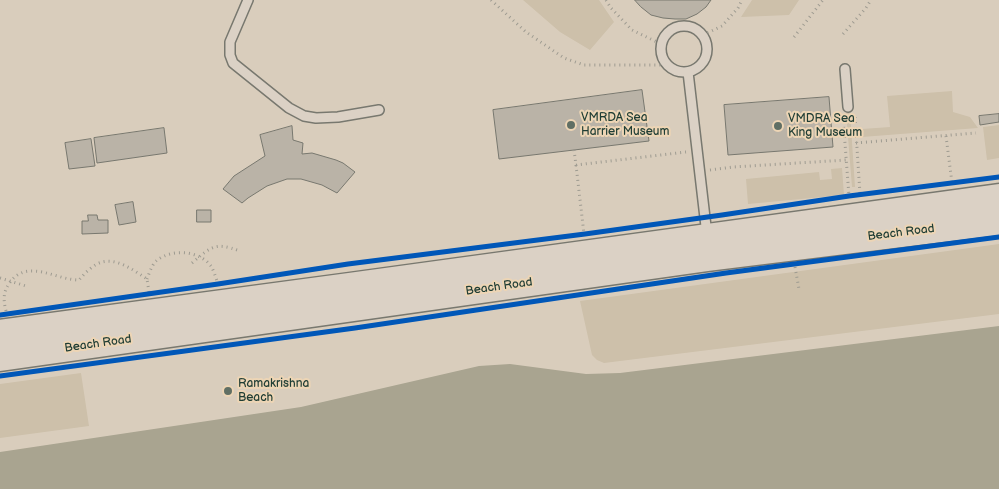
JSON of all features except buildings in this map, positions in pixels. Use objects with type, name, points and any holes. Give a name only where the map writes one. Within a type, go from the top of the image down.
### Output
[{"type":"main road","name":"Beach Road","points":[[0,358],[364,296],[708,248],[999,198]]},
{"type":"main road","name":"Beach Road","points":[[708,248],[999,221]]},
{"type":"main road","name":"Beach Road","points":[[6,319],[364,296]]},
{"type":"lane","points":[[248,0],[230,42],[230,55],[233,63],[289,108],[304,116],[323,118],[379,110]]},
{"type":"lane","points":[[683,26],[697,30],[702,35],[706,42],[707,50],[706,58],[702,64],[688,72],[673,70],[666,65],[662,58],[661,44],[669,31],[683,26]]},
{"type":"lane","points":[[844,69],[848,107]]},
{"type":"lane","points":[[688,72],[708,248]]},
{"type":"path","points":[[491,0],[526,32],[564,58],[584,65],[666,65]]},
{"type":"path","points":[[606,0],[632,30],[661,44]]},
{"type":"path","points":[[702,35],[722,26],[738,8],[742,0]]},
{"type":"path","points":[[794,37],[823,0]]},
{"type":"path","points":[[843,34],[871,0]]},
{"type":"path","points":[[843,116],[849,196]]},
{"type":"path","points":[[854,116],[860,194]]},
{"type":"path","points":[[856,143],[976,133]]},
{"type":"path","points":[[946,136],[952,183]]},
{"type":"path","points":[[574,150],[585,234]]},
{"type":"path","points":[[576,165],[697,151]]},
{"type":"path","points":[[699,171],[846,160]]},
{"type":"path","points":[[943,184],[962,182]]},
{"type":"path","points":[[839,197],[869,193]]},
{"type":"path","points":[[575,236],[594,233]]},
{"type":"path","points":[[192,263],[214,247],[224,246],[240,252]]},
{"type":"path","points":[[146,280],[153,264],[160,258],[177,253],[192,253],[203,258],[212,268],[218,284]]},
{"type":"path","points":[[6,319],[3,299],[5,291],[10,282],[23,272],[48,273],[70,280],[79,280],[96,264],[103,262],[124,264],[146,280],[150,294]]},
{"type":"path","points":[[799,289],[794,264],[804,262]]},
{"type":"path","points":[[0,278],[26,286]]},
{"type":"path","points":[[208,285],[227,282]]},
{"type":"path","points":[[140,295],[160,292]]},
{"type":"shaded area","points":[[523,0],[599,0],[614,22],[590,50],[560,32]]},
{"type":"shaded area","points":[[752,0],[799,0],[789,15],[741,17]]},
{"type":"shaded area","points":[[952,91],[953,112],[970,117],[978,128],[862,137],[862,129],[890,127],[887,96]]},
{"type":"shaded area","points":[[846,112],[850,112],[855,187],[852,187]]},
{"type":"shaded area","points":[[999,125],[999,158],[987,160],[983,127]]},
{"type":"shaded area","points":[[842,168],[844,195],[748,204],[746,179],[819,172],[820,180],[832,179],[831,169]]},
{"type":"shaded area","points":[[999,244],[999,314],[604,363],[592,355],[580,301]]},
{"type":"shaded area","points":[[999,326],[999,489],[0,489],[0,452],[301,407],[479,366],[510,364],[586,374],[620,373]]},
{"type":"shaded area","points":[[81,373],[89,426],[0,438],[0,384]]},
{"type":"cycle path","points":[[0,315],[348,264],[585,234],[849,196],[999,177]]},
{"type":"cycle path","points":[[0,376],[355,328],[726,273],[999,237]]},
{"type":"place","name":"VMRDA Sea Harrier Museum","points":[[571,125]]},
{"type":"place","name":"VMDRA Sea King Museum","points":[[778,126]]},
{"type":"place","name":"Ramakrishna Beach","points":[[228,391]]}]
